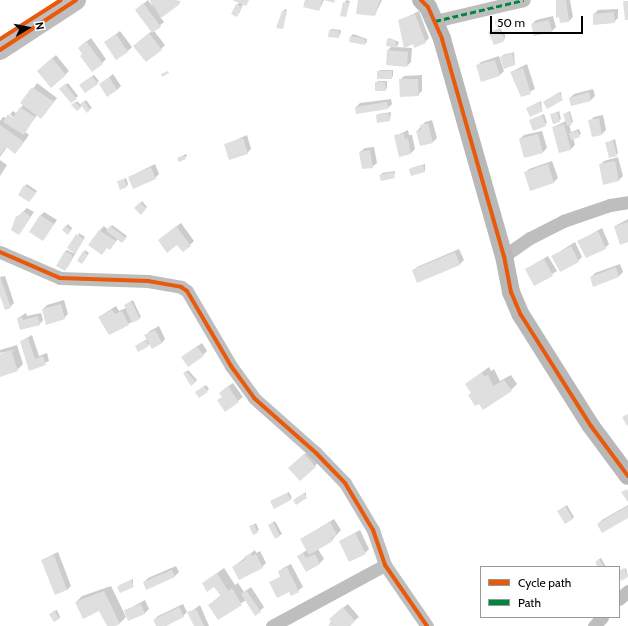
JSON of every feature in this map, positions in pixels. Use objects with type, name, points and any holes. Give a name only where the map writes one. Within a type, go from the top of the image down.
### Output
[{"type":"main road","points":[[0,50],[76,0]]},
{"type":"street","points":[[421,0],[428,7],[435,21],[504,256],[511,292],[521,315],[591,426],[628,476]]},
{"type":"street","points":[[435,21],[524,0]]},
{"type":"street","points":[[504,256],[530,238],[563,221],[610,205],[628,202]]},
{"type":"street","points":[[0,252],[60,278],[148,282],[181,287],[187,291],[231,366],[254,398],[316,453],[345,483],[373,530],[385,565],[427,626]]},
{"type":"street","points":[[272,626],[385,565]]},
{"type":"street","points":[[620,598],[628,591]]},
{"type":"street","points":[[594,626],[601,618]]},
{"type":"building","points":[[150,0],[177,0],[180,4],[161,18]]},
{"type":"building","points":[[232,0],[249,0],[246,6]]},
{"type":"building","points":[[305,0],[322,0],[319,11],[303,7]]},
{"type":"building","points":[[324,0],[335,0],[334,3]]},
{"type":"building","points":[[358,0],[380,0],[375,16],[356,14]]},
{"type":"building","points":[[556,0],[566,0],[569,22],[560,23],[559,17],[556,18]]},
{"type":"building","points":[[623,1],[628,1],[628,20],[625,20]]},
{"type":"building","points":[[343,2],[349,3],[346,17],[340,16]]},
{"type":"building","points":[[143,3],[161,27],[152,33],[135,10]]},
{"type":"building","points":[[236,4],[242,7],[237,17],[231,14]]},
{"type":"building","points":[[282,11],[286,11],[283,29],[276,28]]},
{"type":"building","points":[[614,12],[615,23],[593,25],[593,14]]},
{"type":"building","points":[[415,14],[426,43],[414,48],[413,44],[404,48],[398,20]]},
{"type":"building","points":[[506,19],[507,24],[496,26],[495,21]]},
{"type":"building","points":[[549,20],[552,32],[534,36],[531,24]]},
{"type":"building","points":[[499,29],[505,39],[503,42],[494,45],[488,32]]},
{"type":"building","points":[[329,30],[339,31],[339,38],[328,37]]},
{"type":"building","points":[[149,33],[162,50],[146,62],[133,46]]},
{"type":"building","points":[[116,34],[128,52],[116,60],[104,42]]},
{"type":"building","points":[[350,36],[366,40],[365,45],[349,42]]},
{"type":"building","points":[[387,39],[395,40],[397,48],[386,46]]},
{"type":"building","points":[[86,41],[103,64],[92,72],[80,56],[82,54],[78,48]]},
{"type":"building","points":[[387,50],[408,52],[407,67],[386,65]]},
{"type":"building","points":[[512,53],[515,65],[504,69],[500,57]]},
{"type":"building","points":[[52,58],[66,75],[51,88],[37,71]]},
{"type":"building","points":[[495,60],[500,76],[481,82],[476,65]]},
{"type":"building","points":[[523,68],[531,94],[521,97],[510,72]]},
{"type":"building","points":[[168,71],[169,73],[162,77],[161,74]]},
{"type":"building","points":[[377,71],[392,71],[392,79],[377,79]]},
{"type":"building","points":[[92,76],[98,84],[85,93],[79,85]]},
{"type":"building","points":[[109,77],[117,90],[107,97],[99,84]]},
{"type":"building","points":[[399,79],[418,79],[419,96],[400,97]]},
{"type":"building","points":[[375,82],[385,82],[386,91],[375,91]]},
{"type":"building","points":[[65,84],[77,99],[71,103],[59,89]]},
{"type":"building","points":[[32,87],[54,102],[41,119],[20,103]]},
{"type":"building","points":[[559,92],[563,100],[547,109],[543,102]]},
{"type":"building","points":[[589,92],[591,101],[571,106],[569,98]]},
{"type":"building","points":[[84,101],[90,110],[87,113],[80,104]]},
{"type":"building","points":[[75,102],[81,108],[77,111],[71,105]]},
{"type":"building","points":[[387,102],[388,109],[356,114],[355,107]]},
{"type":"building","points":[[539,102],[543,111],[530,117],[526,108]]},
{"type":"building","points":[[20,107],[35,117],[24,135],[3,122],[8,114],[13,118]]},
{"type":"building","points":[[557,112],[560,122],[553,124],[550,114]]},
{"type":"building","points":[[569,112],[572,125],[567,126],[563,114]]},
{"type":"building","points":[[389,113],[390,121],[377,123],[376,115]]},
{"type":"building","points":[[542,115],[546,126],[533,131],[529,120]]},
{"type":"building","points":[[599,118],[602,135],[592,137],[588,120]]},
{"type":"building","points":[[428,123],[433,143],[420,146],[416,131],[421,130],[420,125]]},
{"type":"building","points":[[564,124],[571,150],[559,153],[552,127]]},
{"type":"building","points":[[0,125],[24,142],[15,154],[6,147],[0,155]]},
{"type":"building","points":[[578,131],[580,137],[571,140],[569,133]]},
{"type":"building","points":[[404,133],[405,139],[408,138],[411,154],[399,157],[394,135]]},
{"type":"building","points":[[538,134],[543,153],[524,158],[519,139]]},
{"type":"building","points":[[243,138],[248,154],[229,160],[224,144]]},
{"type":"building","points":[[613,141],[617,156],[609,158],[605,142]]},
{"type":"building","points":[[370,150],[373,168],[362,169],[359,152]]},
{"type":"building","points":[[184,155],[186,159],[179,162],[177,158]]},
{"type":"building","points":[[615,161],[619,181],[603,185],[599,164]]},
{"type":"building","points":[[548,164],[554,183],[530,191],[524,172]]},
{"type":"building","points":[[423,165],[425,172],[411,176],[409,169]]},
{"type":"building","points":[[151,167],[156,179],[133,189],[128,177]]},
{"type":"building","points":[[393,172],[395,178],[381,181],[379,175]]},
{"type":"building","points":[[124,179],[127,187],[120,190],[117,181]]},
{"type":"building","points":[[24,185],[36,193],[29,202],[18,195]]},
{"type":"building","points":[[140,202],[146,209],[141,215],[134,208]]},
{"type":"building","points":[[23,211],[31,217],[19,235],[11,230],[16,216],[19,217]]},
{"type":"building","points":[[40,215],[54,224],[43,241],[29,232]]},
{"type":"building","points":[[628,222],[628,242],[620,245],[614,226]]},
{"type":"building","points":[[65,226],[71,230],[68,235],[62,230]]},
{"type":"building","points":[[110,226],[126,238],[122,243],[106,231]]},
{"type":"building","points":[[176,226],[191,246],[183,252],[177,245],[167,253],[158,240]]},
{"type":"building","points":[[99,230],[116,241],[110,250],[107,248],[102,255],[88,245]]},
{"type":"building","points":[[598,231],[606,249],[586,258],[577,241]]},
{"type":"building","points":[[76,234],[84,239],[75,254],[67,248]]},
{"type":"building","points":[[571,246],[579,262],[560,272],[551,256]]},
{"type":"building","points":[[65,251],[73,256],[65,271],[56,266]]},
{"type":"building","points":[[83,251],[88,255],[82,264],[77,261]]},
{"type":"building","points":[[455,252],[460,265],[417,283],[412,270]]},
{"type":"building","points":[[544,259],[553,276],[534,286],[525,269]]},
{"type":"building","points":[[616,267],[619,277],[593,287],[590,277]]},
{"type":"building","points":[[0,276],[11,308],[5,310],[0,296]]},
{"type":"building","points":[[131,301],[140,319],[132,323],[124,305]]},
{"type":"building","points":[[61,304],[65,319],[46,325],[42,309]]},
{"type":"building","points":[[112,310],[115,314],[122,311],[129,325],[109,335],[98,317]]},
{"type":"building","points":[[38,316],[40,325],[20,330],[17,318],[22,317],[23,320]]},
{"type":"building","points":[[155,330],[162,343],[152,349],[144,335]]},
{"type":"building","points":[[28,338],[35,359],[43,356],[46,365],[29,371],[20,341]]},
{"type":"building","points":[[145,340],[149,346],[138,352],[135,346]]},
{"type":"building","points":[[197,346],[204,356],[188,367],[181,357]]},
{"type":"building","points":[[11,350],[18,371],[0,377],[0,354]]},
{"type":"building","points":[[186,371],[196,382],[191,386],[183,373]]},
{"type":"building","points":[[482,372],[485,377],[488,374],[493,386],[504,380],[512,391],[483,410],[479,404],[475,406],[468,395],[471,393],[465,384]]},
{"type":"building","points":[[204,386],[208,392],[199,398],[195,392]]},
{"type":"building","points":[[228,386],[239,402],[225,412],[217,400],[222,397],[219,393]]},
{"type":"building","points":[[628,414],[628,425],[627,426],[622,417]]},
{"type":"building","points":[[304,454],[316,467],[300,481],[288,468]]},
{"type":"building","points":[[627,489],[628,491],[628,502],[621,492]]},
{"type":"building","points":[[287,493],[291,500],[274,509],[270,501]]},
{"type":"building","points":[[304,493],[307,498],[296,505],[293,500]]},
{"type":"building","points":[[565,506],[573,519],[565,524],[557,511]]},
{"type":"building","points":[[628,506],[628,518],[602,533],[597,524]]},
{"type":"building","points":[[273,522],[280,536],[275,539],[268,525]]},
{"type":"building","points":[[330,522],[337,535],[331,538],[333,541],[309,555],[300,539]]},
{"type":"building","points":[[254,524],[258,533],[253,535],[249,526]]},
{"type":"building","points":[[355,533],[366,554],[349,562],[339,541]]},
{"type":"building","points":[[251,553],[252,556],[256,554],[263,568],[239,580],[232,567],[246,559],[244,557]]},
{"type":"building","points":[[303,553],[306,558],[315,554],[320,564],[306,572],[297,556]]},
{"type":"building","points":[[54,555],[67,590],[55,595],[41,560]]},
{"type":"building","points":[[599,559],[603,566],[597,566],[595,562]]},
{"type":"building","points":[[287,567],[299,592],[291,596],[289,592],[277,598],[269,582],[280,577],[278,571]]},
{"type":"building","points":[[624,568],[628,577],[621,581],[620,576],[620,570]]},
{"type":"building","points":[[172,570],[175,577],[146,590],[143,582]]},
{"type":"building","points":[[217,573],[228,591],[232,588],[242,605],[218,620],[208,605],[221,596],[214,587],[207,592],[202,583]]},
{"type":"building","points":[[131,580],[134,587],[120,593],[117,587]]},
{"type":"building","points":[[246,590],[261,612],[255,616],[241,594]]},
{"type":"building","points":[[104,591],[120,624],[115,626],[107,626],[99,611],[83,619],[75,602]]},
{"type":"building","points":[[141,604],[145,614],[128,621],[124,610]]},
{"type":"building","points":[[179,607],[184,617],[166,626],[156,626],[153,620]]},
{"type":"building","points":[[343,607],[355,621],[350,626],[328,626],[332,623],[329,619]]},
{"type":"building","points":[[196,609],[204,626],[194,626],[187,612]]},
{"type":"building","points":[[55,611],[59,619],[54,622],[49,614]]},
{"type":"marked path","points":[[435,21],[524,0]]},
{"type":"cycle path","points":[[0,39],[61,0]]},
{"type":"cycle path","points":[[0,50],[76,0]]},
{"type":"cycle path","points":[[421,0],[428,7],[442,39],[504,256],[511,292],[521,315],[591,426],[628,476]]},
{"type":"cycle path","points":[[0,252],[60,278],[148,281],[181,287],[187,291],[231,366],[254,398],[316,453],[345,483],[373,530],[385,565],[427,626]]}]
